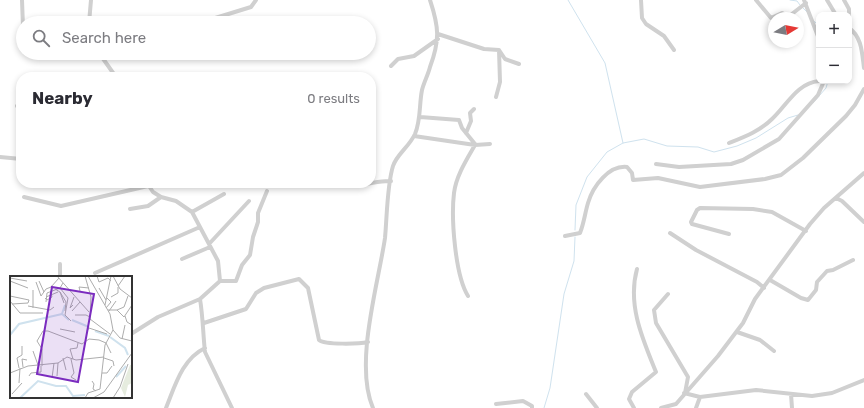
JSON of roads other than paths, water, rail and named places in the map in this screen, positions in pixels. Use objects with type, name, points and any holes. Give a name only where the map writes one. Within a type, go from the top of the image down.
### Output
[{"type":"street","points":[[21,16],[22,0]]},
{"type":"street","points":[[90,16],[91,0]]},
{"type":"street","points":[[222,16],[251,7],[256,0]]},
{"type":"street","points":[[373,408],[366,382],[371,313],[388,216],[390,181],[396,159],[407,148],[414,136],[420,117],[423,88],[438,36],[437,23],[430,0]]},
{"type":"street","points":[[642,0],[642,18],[646,24],[664,36],[674,50]]},
{"type":"street","points":[[756,0],[771,18],[782,13],[788,17],[805,1],[816,31]]},
{"type":"street","points":[[827,0],[834,12]]},
{"type":"street","points":[[844,0],[849,12]]},
{"type":"street","points":[[852,30],[859,41],[864,68]]},
{"type":"street","points":[[438,36],[484,49],[498,50],[505,59],[519,64]]},
{"type":"street","points":[[391,66],[398,59],[414,56],[438,36]]},
{"type":"street","points":[[496,96],[500,82],[498,50]]},
{"type":"street","points":[[104,60],[112,72]]},
{"type":"street","points":[[728,143],[749,135],[772,120],[803,85],[816,82]]},
{"type":"street","points":[[656,164],[679,167],[731,164],[743,160],[779,139],[818,95],[823,84]]},
{"type":"street","points":[[565,236],[580,233],[588,201],[597,186],[608,172],[620,167],[627,167],[632,173],[633,180],[658,178],[700,187],[765,179],[781,175],[802,158],[846,116],[855,105],[864,89]]},
{"type":"street","points":[[466,133],[471,121],[470,113],[474,109]]},
{"type":"street","points":[[420,117],[459,120],[475,145]]},
{"type":"street","points":[[414,136],[475,145],[490,144]]},
{"type":"street","points":[[468,296],[464,289],[455,247],[454,192],[466,159],[475,145]]},
{"type":"street","points":[[0,157],[16,159]]},
{"type":"street","points":[[661,408],[666,408],[676,404],[737,332],[755,299],[824,208],[864,173]]},
{"type":"street","points":[[376,182],[383,180],[390,181]]},
{"type":"street","points":[[24,197],[61,206],[135,188]]},
{"type":"street","points":[[150,188],[161,197],[176,201],[192,212],[218,261],[220,281]]},
{"type":"street","points":[[132,333],[158,317],[200,299],[220,281],[236,281],[242,265],[250,255],[253,237],[258,222],[258,213],[267,191]]},
{"type":"street","points":[[192,212],[224,194]]},
{"type":"street","points":[[130,209],[148,206],[161,197]]},
{"type":"street","points":[[836,198],[842,201],[864,222]]},
{"type":"street","points":[[182,259],[210,246],[249,201]]},
{"type":"street","points":[[729,234],[692,224],[691,222],[697,210],[700,208],[746,209],[772,212],[806,231]]},
{"type":"street","points":[[95,273],[200,227]]},
{"type":"street","points":[[670,233],[696,250],[757,282],[764,288]]},
{"type":"street","points":[[770,280],[801,298],[808,300],[816,290],[817,282],[827,271],[833,270],[853,260]]},
{"type":"street","points":[[60,264],[60,276]]},
{"type":"street","points":[[634,408],[629,399],[632,392],[656,372],[639,328],[633,291],[637,269]]},
{"type":"street","points":[[204,322],[246,309],[256,292],[264,288],[300,279],[308,288],[319,340],[321,342],[337,342],[350,345],[368,342]]},
{"type":"street","points":[[668,294],[654,310],[656,323],[688,377],[684,393]]},
{"type":"street","points":[[200,299],[204,322],[205,348],[232,408]]},
{"type":"street","points":[[737,332],[760,340],[774,350]]},
{"type":"street","points":[[166,408],[178,377],[194,353],[205,348]]},
{"type":"street","points":[[684,393],[700,396],[756,390],[812,396],[832,393],[864,380]]},
{"type":"street","points":[[586,394],[596,408]]},
{"type":"street","points":[[791,394],[792,408]]},
{"type":"street","points":[[696,408],[700,396]]},
{"type":"street","points":[[496,404],[523,401],[532,406],[532,408]]},
{"type":"waterway","points":[[568,0],[605,63],[623,143]]},
{"type":"waterway","points":[[790,0],[797,1],[800,5]]},
{"type":"waterway","points":[[802,7],[807,12]]},
{"type":"waterway","points":[[813,103],[826,88],[827,84]]},
{"type":"waterway","points":[[575,230],[576,205],[587,177],[607,152],[623,143],[644,139],[667,146],[698,147],[714,152],[737,146],[756,138],[788,118],[798,115]]},
{"type":"waterway","points":[[544,408],[550,388],[564,294],[574,261],[575,237]]}]
